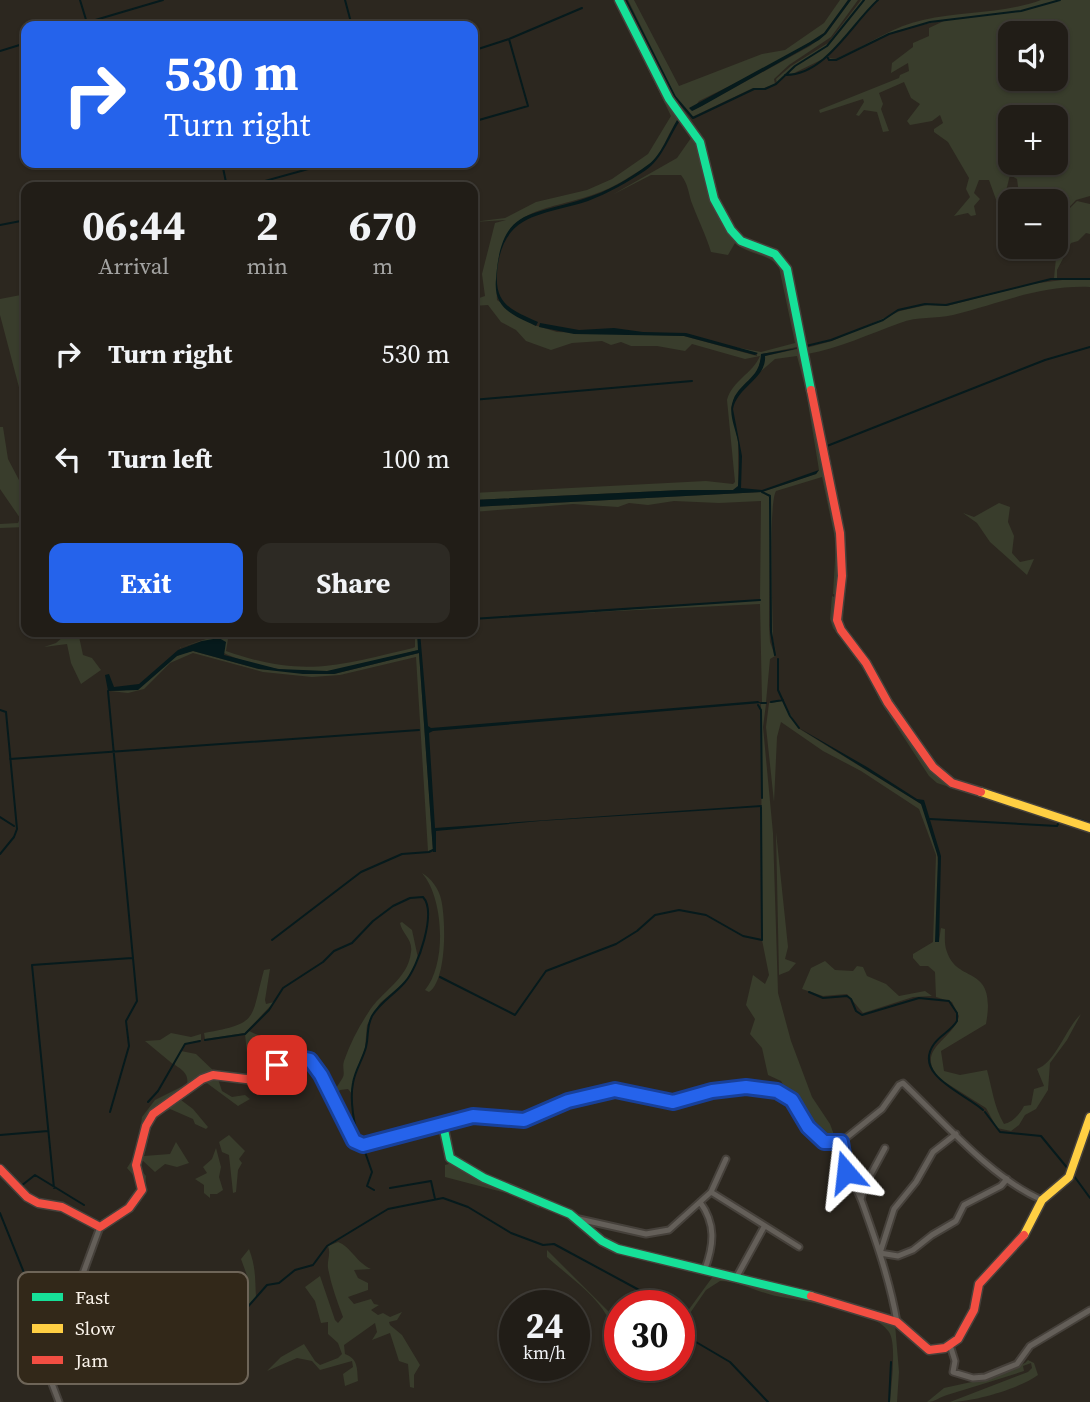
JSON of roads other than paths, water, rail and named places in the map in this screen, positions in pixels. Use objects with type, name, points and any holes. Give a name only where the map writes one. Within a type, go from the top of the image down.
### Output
[{"type":"street","points":[[619,0],[669,99],[700,142],[714,199],[731,230],[741,241],[775,254],[787,269],[840,533],[842,576],[837,620],[841,630],[866,663],[903,725],[943,777],[959,786],[1090,828]]},
{"type":"street","points":[[84,1272],[100,1227],[129,1208],[142,1190],[136,1165],[146,1126],[153,1114],[207,1076],[254,1080],[269,1073],[285,1059],[296,1055],[310,1060],[315,1066],[351,1136],[358,1144],[370,1144],[473,1116],[524,1120],[568,1101],[615,1090],[673,1102],[712,1091],[746,1087],[777,1091],[785,1095],[799,1108],[816,1136],[824,1142],[841,1142],[882,1109],[904,1083],[1007,1179],[1042,1200]]},
{"type":"street","points":[[576,1218],[602,1241],[618,1249],[816,1297],[897,1322],[929,1349],[950,1345],[958,1339],[969,1321],[979,1284],[1024,1236],[1042,1200],[1069,1177],[1090,1117]]},
{"type":"street","points":[[443,1125],[450,1158],[484,1178],[576,1218],[646,1234],[660,1233],[674,1227],[711,1192],[726,1159]]},
{"type":"street","points":[[880,1253],[894,1209],[916,1182],[933,1152],[956,1134]]},
{"type":"street","points":[[841,1142],[846,1172],[861,1199],[880,1253],[897,1322]]},
{"type":"street","points":[[861,1199],[865,1185],[885,1148]]},
{"type":"street","points":[[0,1168],[27,1197],[38,1203],[62,1208],[100,1227]]},
{"type":"street","points":[[880,1253],[898,1256],[913,1250],[956,1221],[964,1205],[1001,1186],[1007,1179]]},
{"type":"street","points":[[711,1192],[799,1247]]},
{"type":"street","points":[[700,1202],[707,1212],[713,1244],[705,1269]]},
{"type":"street","points":[[736,1278],[764,1227]]},
{"type":"street","points":[[950,1345],[955,1361],[953,1372],[973,1378],[985,1377],[1017,1364],[1037,1340],[1090,1310]]},
{"type":"street","points":[[52,1384],[59,1402]]},
{"type":"waterway","points":[[80,0],[86,21]]},
{"type":"waterway","points":[[92,21],[163,0]]},
{"type":"waterway","points":[[345,0],[351,21]]},
{"type":"waterway","points":[[626,0],[675,97],[693,118],[754,89],[765,89],[776,84],[795,66],[827,46],[864,0]]},
{"type":"waterway","points":[[785,75],[799,73],[825,58],[878,0]]},
{"type":"waterway","points":[[828,58],[836,60],[889,34],[930,22],[1021,11],[1060,0]]},
{"type":"waterway","points":[[478,49],[582,8]]},
{"type":"waterway","points":[[478,120],[528,106],[509,39]]},
{"type":"waterway","points":[[0,51],[21,45]]},
{"type":"waterway","points":[[223,168],[226,182]]},
{"type":"waterway","points":[[261,182],[312,168]]},
{"type":"waterway","points":[[0,225],[21,221]]},
{"type":"waterway","points":[[806,346],[831,340],[883,320],[898,310],[925,304],[946,305],[1051,279],[1090,279]]},
{"type":"waterway","points":[[831,468],[827,446],[1045,360],[1090,347]]},
{"type":"waterway","points":[[478,399],[692,381]]},
{"type":"waterway","points":[[762,492],[770,496],[771,632],[775,655]]},
{"type":"waterway","points":[[478,619],[760,600]]},
{"type":"waterway","points":[[778,659],[778,690],[799,728]]},
{"type":"waterway","points":[[108,691],[137,1001],[126,1021],[129,1046],[110,1112]]},
{"type":"waterway","points":[[771,702],[783,700]]},
{"type":"waterway","points":[[761,703],[766,703]]},
{"type":"waterway","points":[[758,705],[761,710],[762,798]]},
{"type":"waterway","points":[[0,710],[6,712],[17,829],[0,854]]},
{"type":"waterway","points":[[10,759],[419,730]]},
{"type":"waterway","points":[[440,977],[515,1015],[546,971],[616,944],[655,915],[679,910],[706,915],[743,936],[762,940],[761,807]]},
{"type":"waterway","points":[[1068,816],[1090,823]]},
{"type":"waterway","points":[[0,817],[14,826]]},
{"type":"waterway","points":[[930,819],[1057,826],[1059,822]]},
{"type":"waterway","points":[[272,940],[361,872],[402,854],[433,850]]},
{"type":"waterway","points":[[205,1040],[245,1034],[269,1010],[283,988],[323,962],[334,951],[352,943],[373,921],[393,906],[410,898],[423,897],[428,915],[420,953],[405,982],[372,1016],[366,1047],[354,1078],[353,1112],[361,1141]]},
{"type":"waterway","points":[[54,1188],[32,965],[132,958]]},
{"type":"waterway","points":[[809,992],[823,998],[847,996],[856,1011],[862,1015],[919,998],[949,1001],[957,1013],[957,1021],[934,1044],[929,1055],[930,1065],[944,1083],[983,1110]]},
{"type":"waterway","points":[[148,1102],[158,1091],[185,1044],[200,1041]]},
{"type":"waterway","points":[[985,1112],[1000,1132],[1041,1136],[1069,1170]]},
{"type":"waterway","points":[[0,1135],[48,1131]]},
{"type":"waterway","points":[[364,1149],[372,1172],[367,1186],[374,1190]]},
{"type":"waterway","points":[[21,1186],[35,1175],[84,1205]]},
{"type":"waterway","points":[[1074,1176],[1090,1198]]},
{"type":"waterway","points":[[390,1188],[431,1181],[435,1199]]},
{"type":"waterway","points":[[248,1307],[267,1285],[279,1283],[295,1270],[313,1265],[327,1246],[388,1209],[443,1198],[468,1207],[511,1233],[543,1245],[554,1244],[639,1290]]},
{"type":"waterway","points":[[0,1213],[24,1272]]},
{"type":"waterway","points":[[695,1341],[730,1362],[768,1402]]},
{"type":"waterway","points":[[889,1402],[891,1362]]}]
